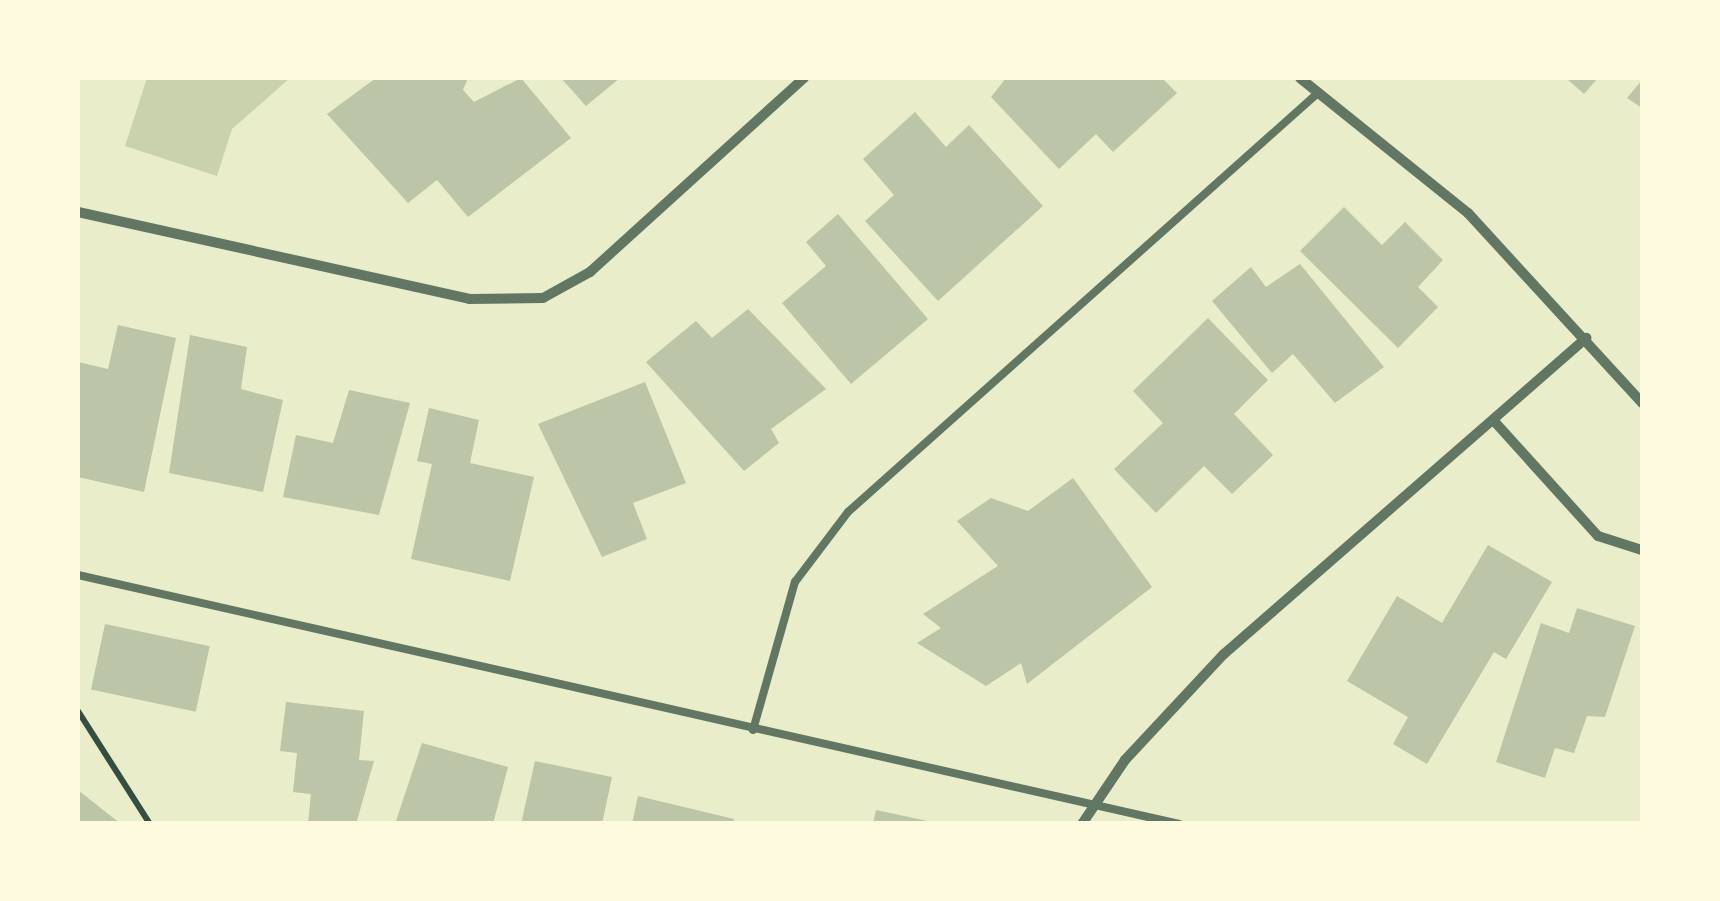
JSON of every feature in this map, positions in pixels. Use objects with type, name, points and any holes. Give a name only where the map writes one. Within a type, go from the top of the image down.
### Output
[{"type":"street","points":[[78,212],[469,299],[543,298],[590,272],[804,78]]},
{"type":"street","points":[[1300,78],[1468,213],[1642,403]]},
{"type":"street","points":[[1082,824],[1224,654],[1586,338]]},
{"type":"street","points":[[1494,421],[1598,536],[1642,550]]},
{"type":"lane","points":[[753,730],[795,582],[848,512],[1320,92]]},
{"type":"lane","points":[[78,575],[1180,824]]},
{"type":"path","points":[[78,711],[150,824]]},
{"type":"green space","points":[[147,78],[290,78],[232,129],[217,176],[125,146]]},
{"type":"building","points":[[376,78],[468,78],[463,90],[474,102],[521,78],[571,138],[468,217],[437,180],[408,203],[327,114]]},
{"type":"building","points":[[561,78],[620,78],[586,106]]},
{"type":"building","points":[[1006,78],[1162,78],[1177,93],[1113,152],[1096,134],[1059,169],[991,97]]},
{"type":"building","points":[[1566,78],[1598,78],[1584,94]]},
{"type":"building","points":[[1642,80],[1642,108],[1627,98]]},
{"type":"building","points":[[915,112],[946,147],[969,125],[1043,206],[938,301],[865,221],[894,195],[863,159]]},
{"type":"building","points":[[1344,207],[1382,245],[1405,222],[1443,260],[1418,287],[1438,307],[1398,348],[1300,251]]},
{"type":"building","points":[[838,214],[928,319],[851,384],[782,303],[826,266],[806,242]]},
{"type":"building","points":[[1300,264],[1384,367],[1335,403],[1293,354],[1272,373],[1212,301],[1251,267],[1266,287]]},
{"type":"building","points":[[748,309],[826,389],[771,429],[779,443],[744,471],[646,362],[696,321],[712,338]]},
{"type":"building","points":[[1208,318],[1268,380],[1234,414],[1273,455],[1232,494],[1204,466],[1156,513],[1114,469],[1163,423],[1133,391]]},
{"type":"building","points":[[118,325],[176,338],[144,492],[78,477],[78,362],[108,369]]},
{"type":"building","points":[[190,335],[247,347],[241,389],[283,400],[263,492],[169,473]]},
{"type":"building","points":[[645,382],[686,483],[633,503],[647,539],[602,557],[538,424]]},
{"type":"building","points":[[349,390],[410,403],[379,515],[283,497],[296,435],[333,443]]},
{"type":"building","points":[[429,408],[479,420],[470,463],[534,477],[510,581],[411,559],[432,464],[417,461]]},
{"type":"building","points":[[1073,478],[1152,587],[1027,684],[1021,663],[986,686],[917,643],[941,628],[923,614],[998,566],[957,521],[991,498],[1028,511]]},
{"type":"building","points":[[1488,545],[1552,582],[1506,659],[1494,652],[1427,764],[1393,744],[1408,717],[1347,681],[1397,596],[1442,623]]},
{"type":"building","points":[[1577,608],[1635,626],[1605,717],[1587,716],[1574,753],[1555,748],[1545,778],[1496,762],[1541,623],[1569,633]]},
{"type":"building","points":[[105,624],[210,646],[196,712],[91,690]]},
{"type":"building","points":[[286,702],[364,711],[359,760],[374,761],[356,824],[308,824],[311,794],[293,792],[297,753],[280,751]]},
{"type":"building","points":[[422,743],[508,767],[493,824],[395,824]]},
{"type":"building","points":[[535,761],[612,777],[602,824],[521,824]]},
{"type":"building","points":[[78,790],[121,824],[78,824]]},
{"type":"building","points":[[638,796],[734,819],[733,824],[632,824]]},
{"type":"building","points":[[876,810],[932,822],[873,824]]}]
